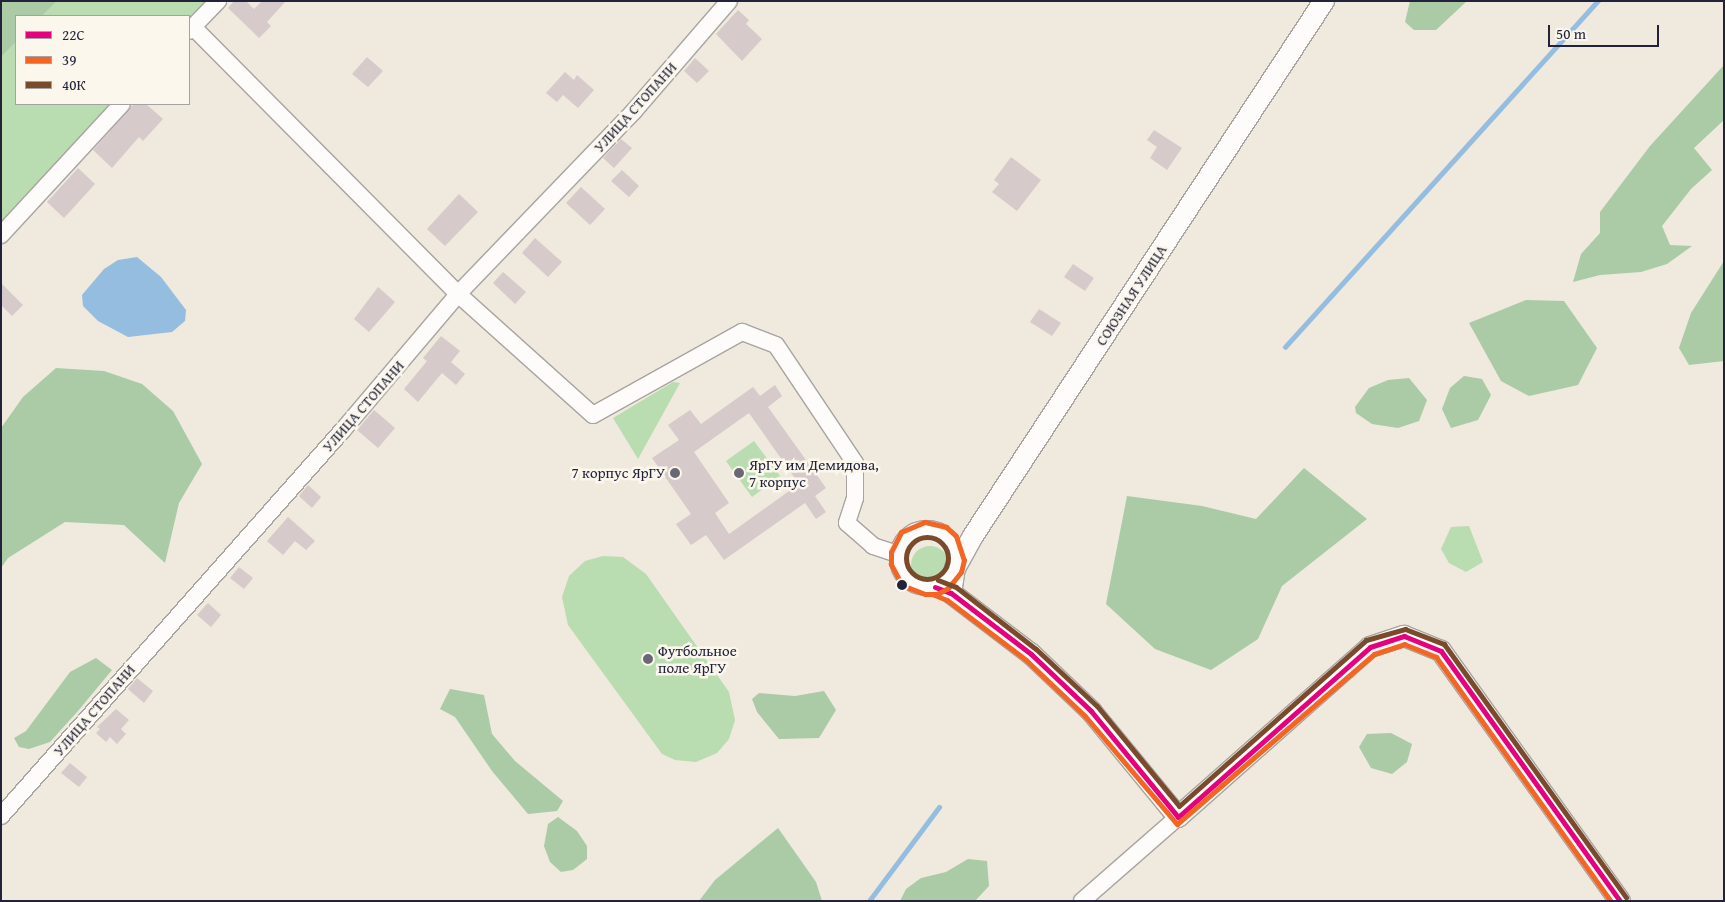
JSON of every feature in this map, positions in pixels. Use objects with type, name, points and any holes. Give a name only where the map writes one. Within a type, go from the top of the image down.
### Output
[{"type":"street","points":[[218,1],[191,29],[458,294],[593,415],[742,332],[776,345],[855,463],[855,498],[848,523],[873,546],[898,554]]},
{"type":"street","name":"УЛИЦА СТОПАНИ","points":[[1,816],[342,431],[458,294],[634,111],[729,1]]},
{"type":"street","name":"СОЮЗНАЯ УЛИЦА","points":[[943,590],[955,568],[1324,1]]},
{"type":"street","points":[[1,236],[121,105]]},
{"type":"street","points":[[955,568],[956,558],[951,541],[934,530],[914,532],[906,538],[898,554],[898,564],[908,580],[916,585],[943,590],[1031,654],[1091,711],[1178,817]]},
{"type":"street","points":[[1082,901],[1370,647],[1404,636],[1441,651],[1620,901]]},
{"type":"green space","points":[[1,1],[57,1],[43,15],[15,15],[15,43],[1,57]]},
{"type":"green space","points":[[57,1],[209,1],[190,21],[190,15],[43,15]]},
{"type":"green space","points":[[1410,1],[1467,1],[1436,30],[1414,30],[1405,22]]},
{"type":"green space","points":[[15,43],[15,105],[111,105],[1,222],[1,57]]},
{"type":"green space","points":[[1724,65],[1724,120],[1694,148],[1712,170],[1691,189],[1662,226],[1670,245],[1692,246],[1667,264],[1641,272],[1600,275],[1573,282],[1581,254],[1600,233],[1600,212],[1650,146]]},
{"type":"green space","points":[[1724,261],[1724,361],[1689,365],[1679,348],[1691,313]]},
{"type":"green space","points":[[1526,300],[1564,301],[1597,348],[1578,385],[1529,396],[1501,381],[1469,323]]},
{"type":"green space","points":[[56,368],[104,371],[142,384],[173,411],[202,464],[179,503],[165,563],[124,525],[65,522],[8,558],[1,568],[1,428],[23,397]]},
{"type":"green space","points":[[1464,376],[1482,379],[1491,395],[1478,420],[1451,428],[1442,409],[1450,388]]},
{"type":"green space","points":[[1409,378],[1427,400],[1419,421],[1398,428],[1372,424],[1356,413],[1355,407],[1369,388],[1388,380]]},
{"type":"green space","points":[[673,382],[680,383],[638,459],[613,418]]},
{"type":"green space","points":[[754,441],[780,476],[752,497],[726,461]]},
{"type":"green space","points":[[1304,468],[1367,519],[1282,586],[1258,639],[1211,670],[1155,649],[1106,604],[1127,496],[1202,506],[1256,519]]},
{"type":"green space","points":[[1469,526],[1483,562],[1466,572],[1449,563],[1441,549],[1451,527]]},
{"type":"green space","points":[[930,546],[943,552],[949,565],[943,578],[930,584],[917,578],[911,565],[917,552]]},
{"type":"green space","name":"Футбольное поле ЯрГУ","points":[[603,556],[623,557],[646,574],[729,692],[735,720],[729,739],[717,753],[696,762],[675,760],[662,754],[568,625],[562,597],[569,576],[585,561]]},
{"type":"green space","points":[[96,658],[112,670],[78,711],[50,742],[29,749],[19,747],[14,738],[26,731],[70,672]]},
{"type":"green space","points":[[450,689],[484,695],[492,734],[515,761],[563,801],[557,811],[528,814],[492,771],[455,717],[440,709]]},
{"type":"green space","points":[[824,691],[836,710],[819,738],[779,739],[757,712],[752,699],[759,693],[795,696]]},
{"type":"green space","points":[[1391,733],[1412,744],[1407,762],[1392,774],[1371,768],[1359,747],[1367,734]]},
{"type":"green space","points":[[558,817],[577,831],[587,846],[587,859],[573,870],[561,872],[550,862],[544,846],[548,824]]},
{"type":"green space","points":[[778,828],[816,882],[822,901],[699,901],[715,880]]},
{"type":"green space","points":[[968,859],[987,861],[989,886],[975,901],[900,901],[906,889],[921,878],[946,872]]},
{"type":"water","points":[[137,257],[161,277],[186,310],[185,321],[172,332],[128,337],[98,321],[83,306],[82,295],[104,269],[118,260]]},
{"type":"building","points":[[234,1],[246,1],[254,9],[262,1],[286,1],[267,22],[271,26],[259,38],[228,8]]},
{"type":"building","points":[[738,10],[749,20],[746,24],[762,39],[742,61],[716,34]]},
{"type":"building","points":[[367,57],[383,71],[368,87],[352,74]]},
{"type":"building","points":[[695,58],[709,71],[697,83],[684,71]]},
{"type":"building","points":[[565,72],[574,80],[577,75],[594,90],[578,108],[563,95],[557,102],[546,93]]},
{"type":"building","points":[[133,105],[147,105],[163,119],[143,141],[139,137],[112,168],[93,150]]},
{"type":"building","points":[[1154,130],[1182,148],[1167,170],[1150,158],[1157,147],[1147,140]]},
{"type":"building","points":[[621,139],[632,148],[614,168],[603,158]]},
{"type":"building","points":[[1011,157],[1041,180],[1017,211],[992,192],[999,184],[994,180]]},
{"type":"building","points":[[78,168],[95,184],[64,218],[47,202]]},
{"type":"building","points":[[622,170],[639,186],[629,197],[611,181]]},
{"type":"building","points":[[581,187],[605,209],[590,225],[566,203]]},
{"type":"building","points":[[459,194],[478,212],[445,246],[427,229]]},
{"type":"building","points":[[535,238],[562,262],[548,277],[522,253]]},
{"type":"building","points":[[1073,264],[1094,278],[1085,291],[1064,277]]},
{"type":"building","points":[[503,272],[526,292],[515,304],[493,283]]},
{"type":"building","points":[[1,283],[23,305],[12,316],[1,305]]},
{"type":"building","points":[[378,287],[395,302],[369,332],[354,319]]},
{"type":"building","points":[[1039,309],[1061,323],[1052,336],[1030,322]]},
{"type":"building","points":[[441,336],[460,351],[451,362],[465,374],[456,385],[442,373],[418,402],[404,389],[427,361],[423,358]]},
{"type":"building","name":"ЯрГУ им Демидова, 7 корпус","points":[[775,385],[782,396],[768,407],[826,488],[815,496],[826,512],[816,519],[805,503],[724,560],[706,535],[691,545],[676,524],[691,514],[652,458],[679,440],[668,425],[690,410],[701,424],[753,387],[760,396]],"holes":[[[749,413],[799,484],[729,534],[715,513],[729,503],[694,452]]]},
{"type":"building","points":[[374,410],[395,428],[378,448],[357,430]]},
{"type":"building","points":[[308,485],[321,497],[312,508],[299,496]]},
{"type":"building","points":[[288,517],[315,541],[306,550],[295,541],[283,555],[267,541]]},
{"type":"building","points":[[239,567],[253,578],[244,589],[230,578]]},
{"type":"building","points":[[208,603],[221,615],[211,627],[197,615]]},
{"type":"building","points":[[137,678],[153,691],[144,703],[128,689]]},
{"type":"building","points":[[116,709],[129,720],[121,729],[126,734],[117,744],[110,737],[106,742],[96,733],[100,729],[97,727]]},
{"type":"building","points":[[70,763],[87,777],[79,787],[61,773]]},
{"type":"waterway","points":[[1285,347],[1598,1]]},
{"type":"waterway","points":[[869,901],[939,807]]},
{"type":"transit line","name":"39","points":[[902,585],[891,564],[891,552],[901,532],[925,522],[946,527],[956,536],[964,560],[961,572],[948,588],[937,594],[925,594],[904,586]]},
{"type":"transit line","name":"40К","points":[[927,537],[942,543],[948,558],[942,573],[927,579],[912,573],[906,558],[912,543],[927,537]]},
{"type":"transit line","name":"40К","points":[[938,580],[956,587],[1036,649],[1097,706],[1179,806],[1366,640],[1405,629],[1444,644],[1626,897]]},
{"type":"transit line","name":"22С","points":[[935,587],[951,593],[1031,654],[1091,711],[1178,817],[1370,647],[1404,636],[1441,651],[1620,901]]},
{"type":"transit line","name":"39","points":[[932,594],[947,600],[1026,660],[1085,716],[1177,824],[1374,654],[1404,644],[1436,657],[1611,901]]},
{"type":"place","name":"7 корпус ЯрГУ","points":[[675,473]]},
{"type":"place","name":"ЯрГУ им Демидова, 7 корпус","points":[[739,473]]},
{"type":"place","name":"Футбольное поле ЯрГУ","points":[[648,659]]}]
